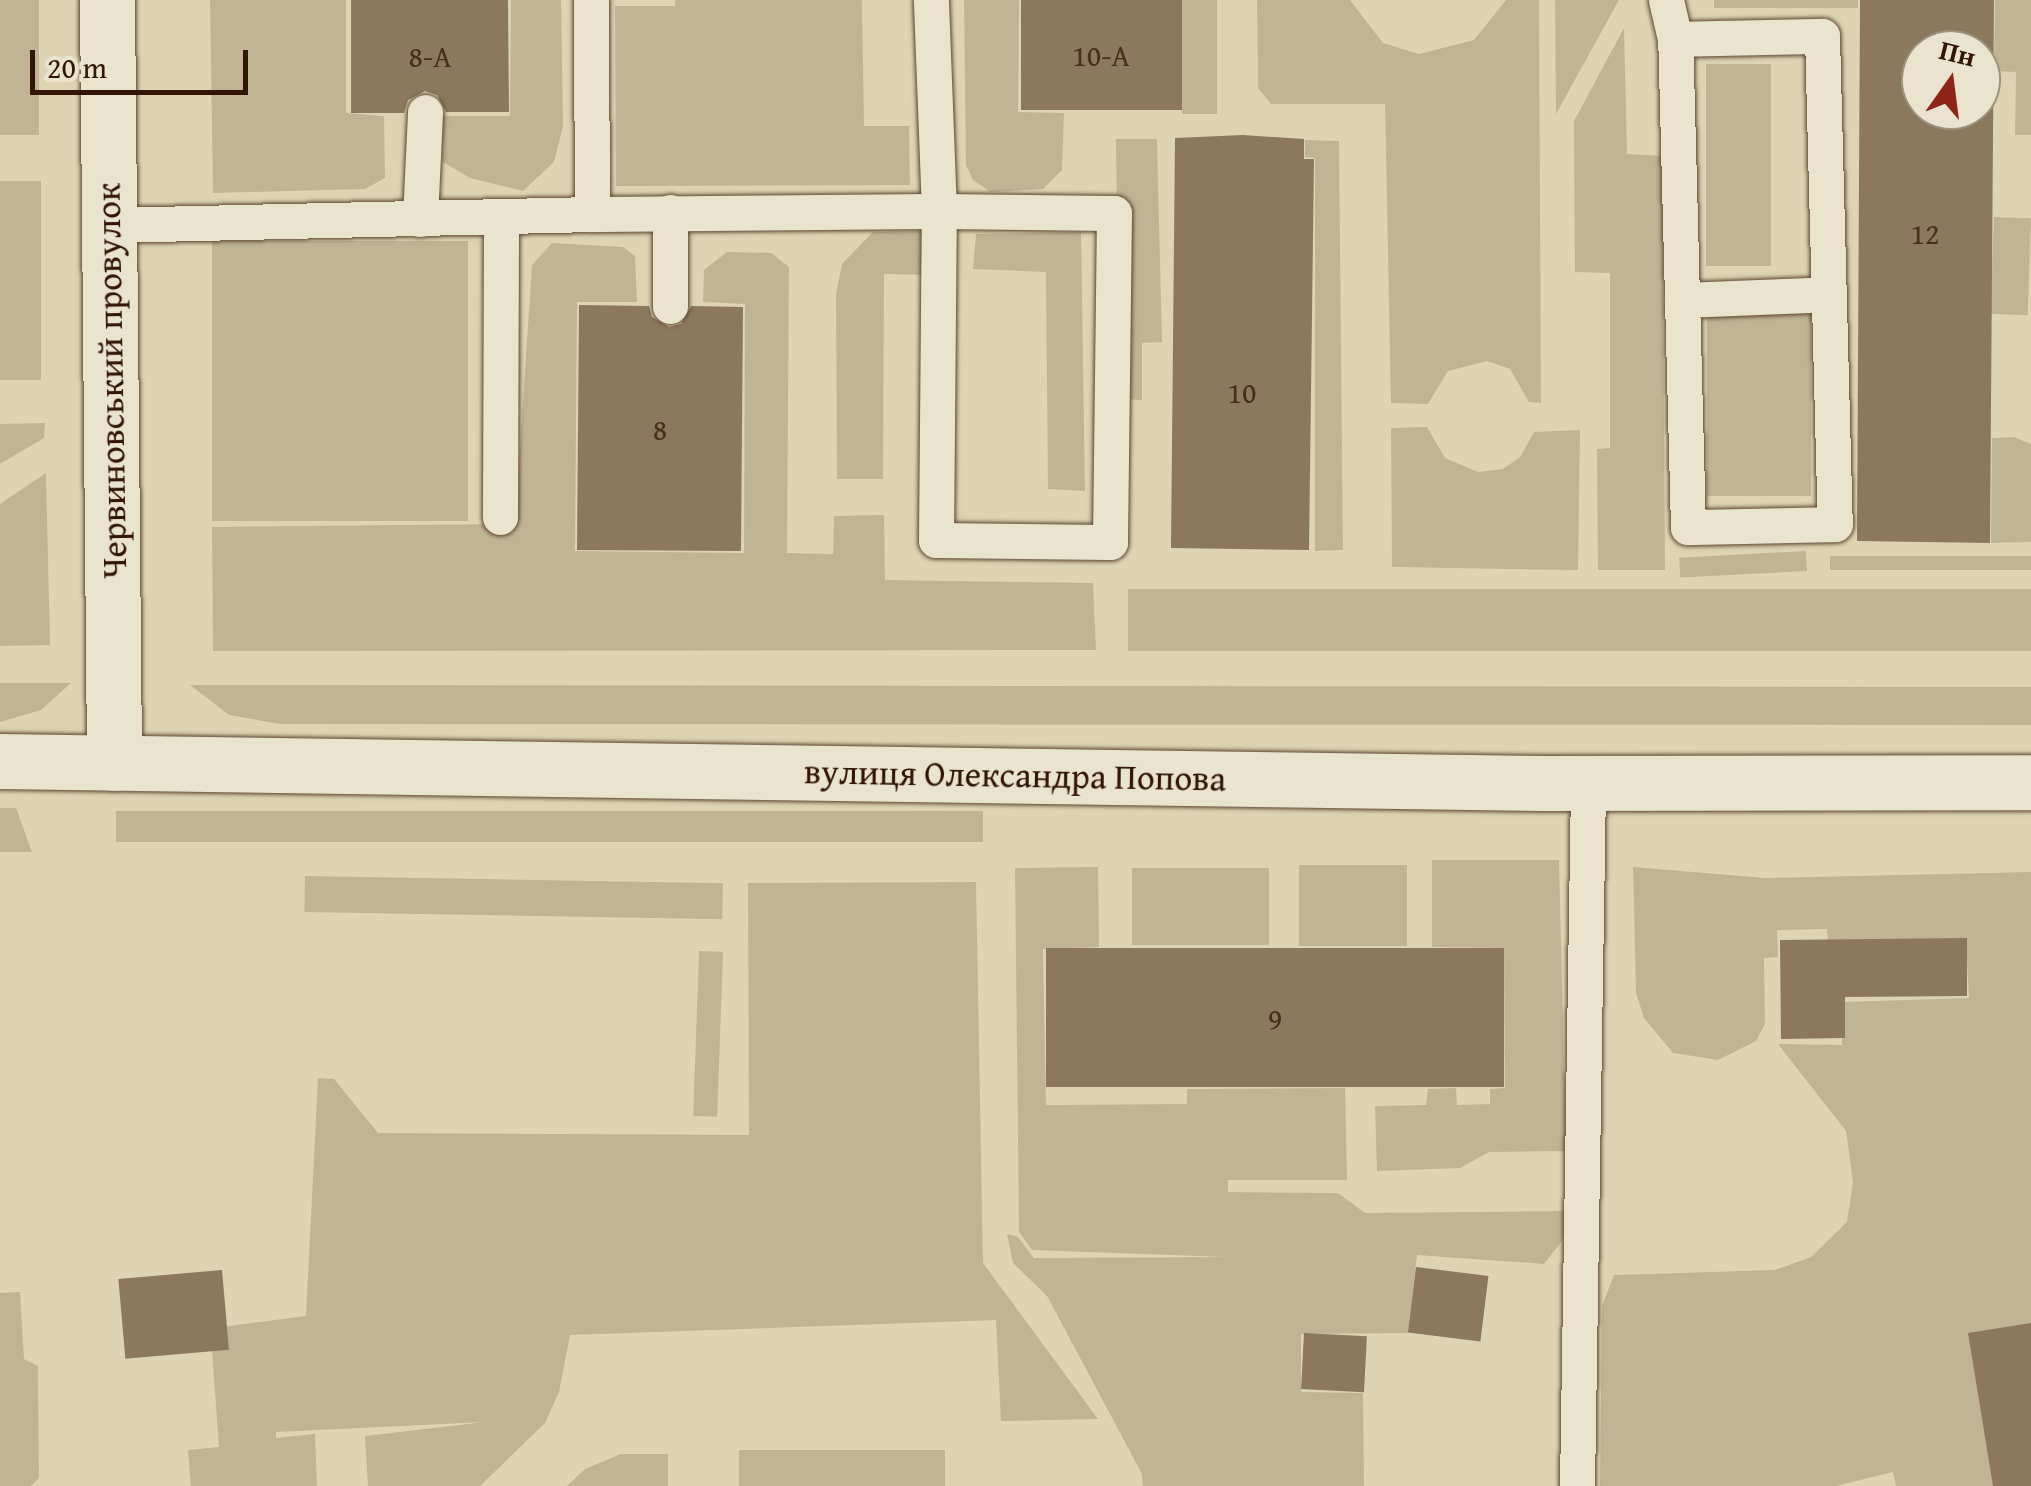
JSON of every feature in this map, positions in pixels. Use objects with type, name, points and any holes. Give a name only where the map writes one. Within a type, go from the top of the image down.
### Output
[{"type":"street","name":"Червиновський провулок","points":[[107,0],[114,762]]},
{"type":"street","name":"вулиця Олександра Попова","points":[[0,762],[1588,784],[2031,782]]},
{"type":"lane","points":[[591,0],[592,214]]},
{"type":"lane","points":[[109,225],[670,212],[939,211],[1114,213],[1110,542],[936,540],[939,211],[931,0]]},
{"type":"lane","points":[[1666,0],[1675,39],[1688,528],[1834,524],[1822,36],[1675,39]]},
{"type":"lane","points":[[420,219],[425,112]]},
{"type":"lane","points":[[670,212],[670,306]]},
{"type":"lane","points":[[500,518],[502,218]]},
{"type":"lane","points":[[1682,300],[1829,294]]},
{"type":"lane","points":[[1576,1486],[1588,784]]},
{"type":"shaded area","points":[[0,0],[39,0],[39,135],[0,135]]},
{"type":"shaded area","points":[[210,0],[346,0],[346,113],[384,116],[385,178],[365,189],[213,193]]},
{"type":"shaded area","points":[[511,0],[561,0],[563,126],[554,162],[523,191],[470,178],[443,162],[441,116],[510,116]]},
{"type":"shaded area","points":[[675,0],[862,0],[864,126],[909,126],[910,185],[616,186],[615,6],[675,6]]},
{"type":"shaded area","points":[[964,0],[1019,0],[1018,112],[1064,113],[1062,170],[1043,189],[991,192],[973,180],[966,165]]},
{"type":"shaded area","points":[[1182,0],[1217,0],[1217,114],[1182,114]]},
{"type":"shaded area","points":[[1257,0],[1350,0],[1383,43],[1419,54],[1474,40],[1506,0],[1539,0],[1541,403],[1529,402],[1510,369],[1487,361],[1448,371],[1428,404],[1391,403],[1385,104],[1271,104],[1258,88]]},
{"type":"shaded area","points":[[1555,0],[1619,0],[1556,114]]},
{"type":"shaded area","points":[[1714,0],[1858,0],[1858,8],[1714,8]]},
{"type":"shaded area","points":[[1995,0],[2031,0],[2031,135],[2015,135],[2016,72],[2001,71],[2001,30],[1995,30]]},
{"type":"shaded area","points":[[1624,28],[1627,154],[1662,156],[1665,570],[1598,570],[1597,449],[1610,448],[1610,273],[1575,272],[1574,121]]},
{"type":"shaded area","points":[[1706,64],[1771,64],[1771,266],[1706,266]]},
{"type":"shaded area","points":[[1116,139],[1157,139],[1162,342],[1142,343],[1142,400],[1119,399]]},
{"type":"shaded area","points":[[1305,140],[1339,141],[1343,550],[1315,551],[1315,158],[1305,157]]},
{"type":"shaded area","points":[[0,181],[41,181],[41,380],[0,380]]},
{"type":"shaded area","points":[[1994,217],[2031,218],[2028,315],[1991,314]]},
{"type":"shaded area","points":[[930,231],[931,275],[884,274],[883,479],[837,479],[836,294],[842,264],[873,232]]},
{"type":"shaded area","points":[[1081,232],[1085,491],[1048,489],[1046,272],[973,269],[976,234]]},
{"type":"shaded area","points":[[212,241],[468,241],[468,521],[212,521]]},
{"type":"shaded area","points":[[552,243],[623,247],[635,256],[637,302],[577,302],[575,551],[744,553],[745,304],[703,302],[704,270],[727,252],[771,253],[789,267],[787,553],[833,554],[834,516],[884,515],[885,580],[1093,583],[1096,650],[213,651],[212,527],[515,524],[532,265]]},
{"type":"shaded area","points":[[1707,314],[1811,314],[1811,496],[1707,496]]},
{"type":"shaded area","points":[[45,423],[44,438],[0,464],[0,424]]},
{"type":"shaded area","points":[[1427,427],[1445,458],[1478,472],[1503,469],[1520,457],[1534,432],[1580,430],[1578,570],[1392,567],[1391,428]]},
{"type":"shaded area","points":[[2014,437],[2031,444],[2031,542],[1991,543],[1992,438]]},
{"type":"shaded area","points":[[46,473],[50,645],[0,646],[0,504]]},
{"type":"shaded area","points":[[1806,551],[1807,571],[1680,578],[1679,558]]},
{"type":"shaded area","points":[[1830,556],[2031,556],[2031,570],[1830,570]]},
{"type":"shaded area","points":[[1128,589],[2031,589],[2031,651],[1128,651]]},
{"type":"shaded area","points":[[0,683],[71,683],[41,710],[0,722]]},
{"type":"shaded area","points":[[190,685],[2031,687],[2031,725],[280,724],[229,715]]},
{"type":"shaded area","points":[[0,808],[16,808],[32,852],[0,852]]},
{"type":"shaded area","points":[[116,811],[983,811],[983,842],[116,842]]},
{"type":"shaded area","points":[[1432,860],[1559,860],[1566,1151],[1489,1152],[1460,1168],[1377,1171],[1375,1106],[1426,1105],[1428,1089],[1456,1088],[1457,1105],[1490,1104],[1490,1089],[1505,1088],[1504,948],[1432,947]]},
{"type":"shaded area","points":[[1299,865],[1407,865],[1407,946],[1299,946]]},
{"type":"shaded area","points":[[1098,867],[1099,947],[1043,949],[1046,1105],[1187,1104],[1187,1089],[1345,1088],[1347,1180],[1228,1180],[1228,1192],[1338,1193],[1365,1213],[1570,1211],[1562,1241],[1544,1264],[1417,1255],[1408,1333],[1301,1334],[1301,1392],[1363,1393],[1364,1486],[1143,1486],[1142,1474],[1047,1296],[1013,1263],[1007,1234],[1018,1237],[1034,1258],[1226,1257],[1032,1250],[1019,1232],[1015,868]]},
{"type":"shaded area","points":[[1633,867],[1766,878],[2031,872],[2031,1486],[1896,1486],[1893,1472],[1836,1486],[1600,1486],[1602,1306],[1614,1275],[1775,1270],[1811,1257],[1847,1222],[1853,1182],[1846,1131],[1778,1044],[1842,1045],[1843,1002],[1969,998],[1966,942],[1828,942],[1827,929],[1777,930],[1778,957],[1764,958],[1765,1024],[1756,1041],[1718,1060],[1673,1053],[1644,1018],[1636,993]]},
{"type":"shaded area","points":[[1132,868],[1269,868],[1269,945],[1132,945]]},
{"type":"shaded area","points":[[305,876],[723,883],[722,919],[304,912]]},
{"type":"shaded area","points":[[976,882],[983,1263],[1098,1419],[1001,1421],[996,1320],[570,1335],[559,1392],[545,1423],[480,1486],[368,1486],[365,1436],[485,1422],[276,1432],[276,1438],[315,1434],[317,1486],[191,1486],[188,1450],[219,1447],[212,1350],[176,1333],[306,1316],[318,1078],[334,1079],[378,1133],[749,1135],[748,883]]},
{"type":"shaded area","points":[[699,951],[723,952],[717,1117],[693,1116]]},
{"type":"shaded area","points":[[20,1292],[24,1359],[38,1366],[39,1478],[31,1486],[0,1486],[0,1293]]},
{"type":"shaded area","points":[[739,1450],[945,1450],[945,1486],[739,1486]]},
{"type":"shaded area","points":[[621,1454],[668,1454],[668,1486],[567,1486],[585,1469]]},
{"type":"building","points":[[351,0],[508,0],[509,112],[446,112],[437,95],[425,91],[408,100],[404,113],[351,113]]},
{"type":"building","points":[[1021,0],[1182,0],[1182,110],[1021,110]]},
{"type":"building","points":[[1860,0],[1994,0],[1994,30],[1901,30],[1901,130],[1993,130],[1990,543],[1857,541]]},
{"type":"building","points":[[1243,135],[1304,139],[1304,159],[1314,159],[1309,550],[1171,548],[1175,138]]},
{"type":"building","points":[[579,305],[649,306],[652,317],[669,327],[681,324],[691,306],[743,307],[741,551],[577,550]]},
{"type":"building","points":[[1967,938],[1967,996],[1845,997],[1845,1038],[1781,1039],[1780,940]]},
{"type":"building","points":[[1046,948],[1504,948],[1504,1087],[1046,1087]]},
{"type":"building","points":[[1416,1267],[1488,1276],[1480,1341],[1408,1333]]},
{"type":"building","points":[[222,1270],[229,1350],[125,1359],[118,1279]]},
{"type":"building","points":[[2031,1323],[2031,1486],[1993,1486],[1968,1333]]},
{"type":"building","points":[[1304,1333],[1367,1336],[1364,1392],[1301,1389]]}]
